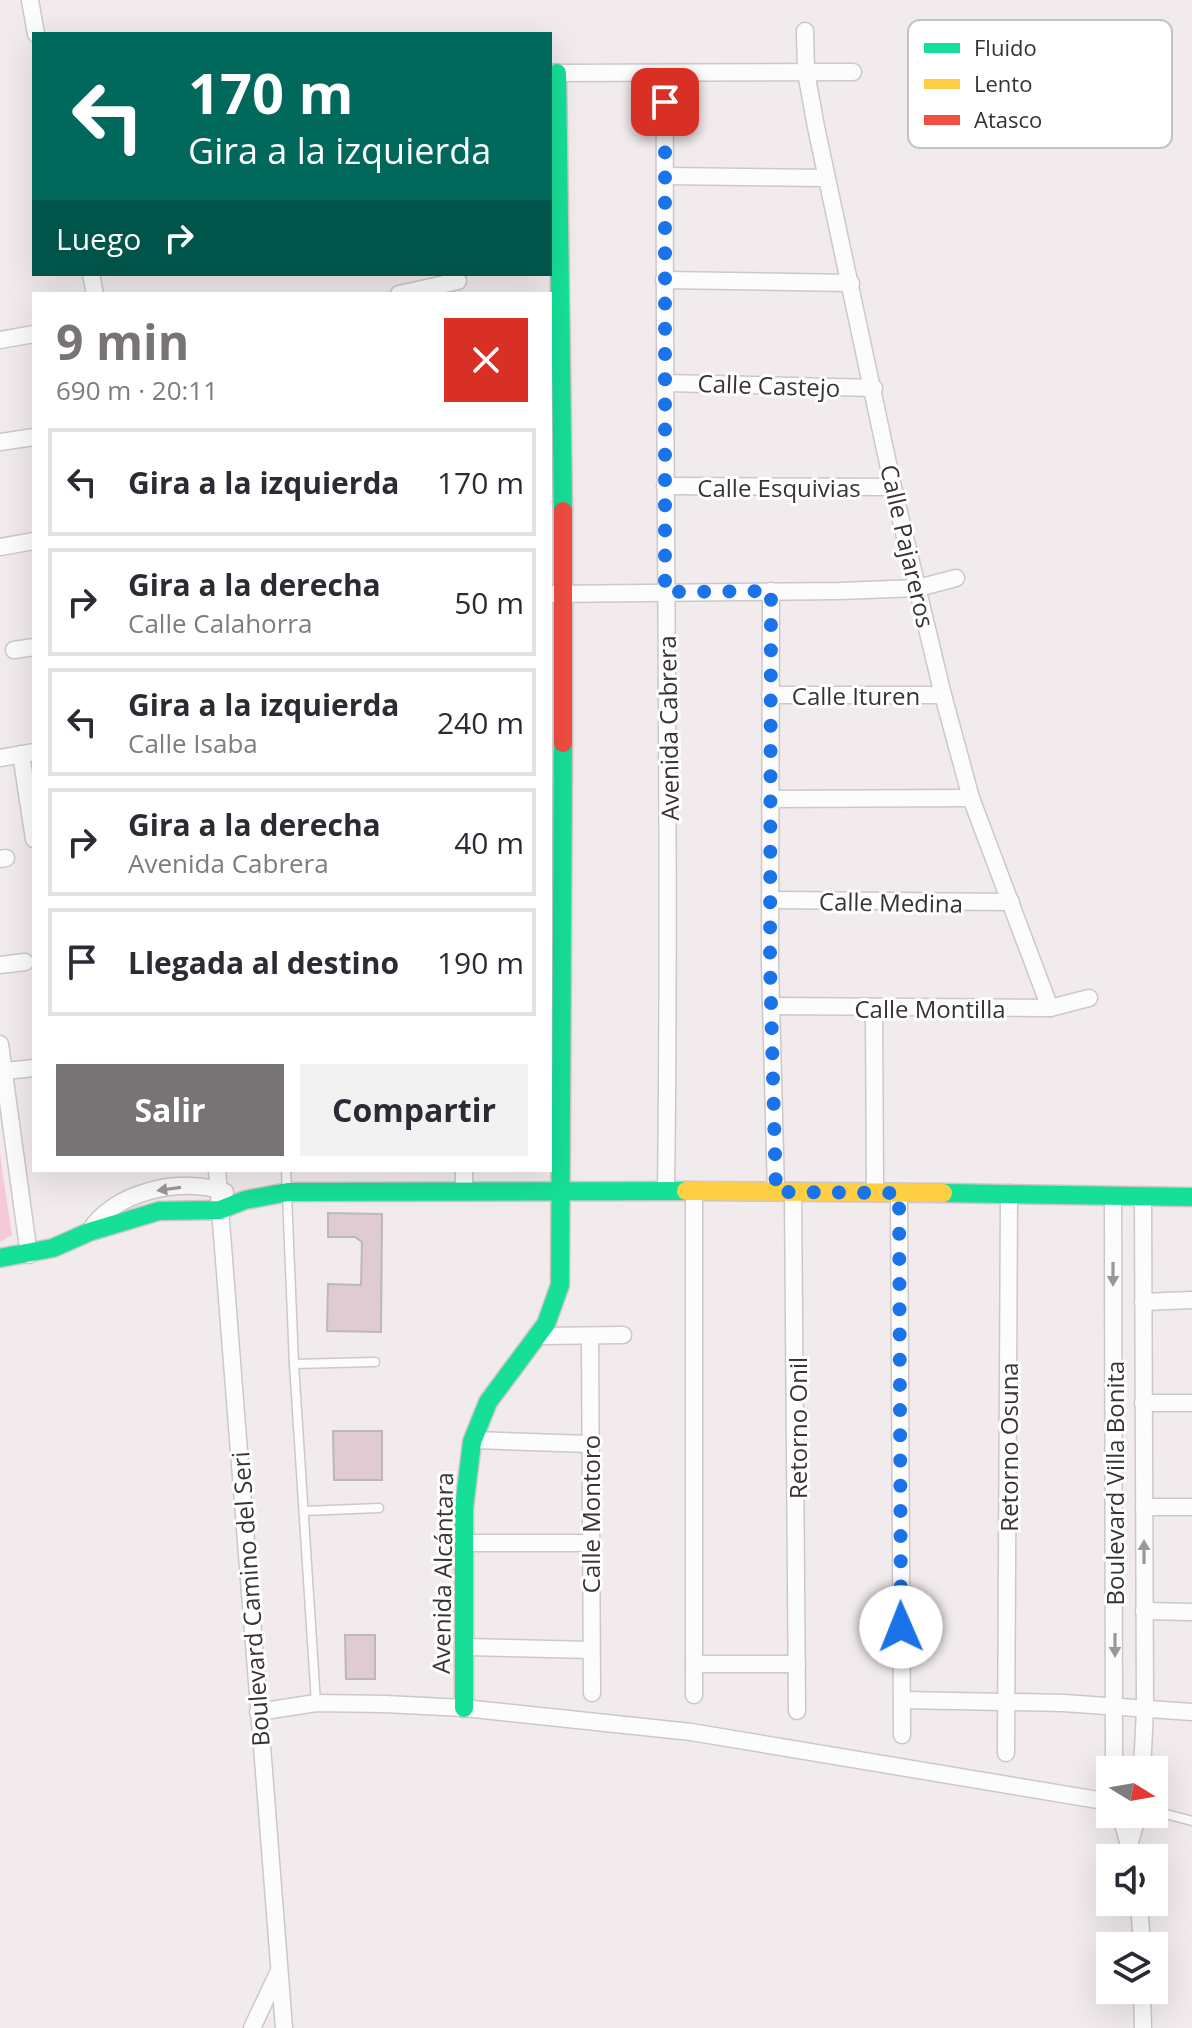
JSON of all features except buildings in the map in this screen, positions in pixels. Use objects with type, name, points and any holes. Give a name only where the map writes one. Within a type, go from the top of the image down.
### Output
[{"type":"street","points":[[30,0],[36,32]]},
{"type":"street","name":"Calle Pajareros","points":[[805,31],[806,72],[826,178],[874,388],[893,487],[943,695],[971,798],[1050,1008]]},
{"type":"street","points":[[553,73],[853,72]]},
{"type":"street","name":"Avenida Alcántara","points":[[464,1708],[464,1499],[474,1440],[488,1405],[541,1336],[556,1308],[560,1285],[562,1190],[553,73]]},
{"type":"street","name":"Avenida Cabrera","points":[[665,73],[665,592],[670,892],[666,1191]]},
{"type":"street","points":[[665,176],[826,178]]},
{"type":"street","points":[[664,280],[851,283]]},
{"type":"street","points":[[410,292],[458,283]]},
{"type":"street","points":[[0,340],[32,336]]},
{"type":"street","name":"Calle Castejo","points":[[665,383],[874,388]]},
{"type":"street","points":[[0,442],[32,437]]},
{"type":"street","name":"Calle Esquivias","points":[[665,486],[893,487]]},
{"type":"street","points":[[0,547],[32,541]]},
{"type":"street","points":[[557,593],[918,588],[956,578]]},
{"type":"street","name":"Retorno Onil","points":[[771,591],[771,1006],[785,1191],[797,1711]]},
{"type":"street","points":[[14,650],[32,647]]},
{"type":"street","name":"Calle Ituren","points":[[770,695],[943,695]]},
{"type":"street","points":[[0,758],[27,753],[32,814]]},
{"type":"street","points":[[770,799],[971,798]]},
{"type":"street","name":"Calle Medina","points":[[770,900],[1011,902]]},
{"type":"street","points":[[0,965],[25,962]]},
{"type":"street","name":"Calle Montilla","points":[[771,1006],[1050,1008],[1089,998]]},
{"type":"street","points":[[874,1008],[875,1193]]},
{"type":"street","points":[[0,1044],[5,1071],[5,1118],[29,1255]]},
{"type":"street","points":[[5,1071],[32,1068]]},
{"type":"street","name":"Boulevard Camino del Seri","points":[[217,1172],[284,2028]]},
{"type":"street","points":[[464,1172],[464,1190]]},
{"type":"street","points":[[89,1232],[106,1210],[148,1193],[194,1187],[218,1190],[245,1200]]},
{"type":"street","points":[[0,1258],[29,1255],[89,1232],[159,1211],[179,1208],[220,1210],[245,1200],[288,1192],[785,1191],[1192,1197]]},
{"type":"street","points":[[694,1192],[694,1695]]},
{"type":"street","points":[[899,1193],[902,1735]]},
{"type":"street","name":"Retorno Osuna","points":[[1006,1753],[1009,1193]]},
{"type":"street","name":"Boulevard Villa Bonita","points":[[1113,1196],[1114,1756]]},
{"type":"street","name":"Boulevard Villa Bonita","points":[[1143,1196],[1143,1756]]},
{"type":"street","points":[[1143,1302],[1192,1300]]},
{"type":"street","points":[[541,1336],[623,1335]]},
{"type":"street","name":"Calle Montoro","points":[[590,1336],[592,1693]]},
{"type":"street","points":[[1143,1403],[1192,1403]]},
{"type":"street","points":[[474,1440],[590,1444]]},
{"type":"street","points":[[1144,1507],[1192,1507]]},
{"type":"street","points":[[464,1543],[591,1543]]},
{"type":"street","points":[[1144,1611],[1192,1612]]},
{"type":"street","points":[[465,1647],[591,1650]]},
{"type":"street","points":[[694,1664],[797,1664]]},
{"type":"street","points":[[903,1700],[1007,1701],[1192,1712]]},
{"type":"street","points":[[258,1712],[316,1703],[464,1708],[764,1741],[1096,1800]]},
{"type":"street","points":[[252,2028],[279,1971]]},
{"type":"street","points":[[1142,2004],[1143,2028]]},
{"type":"lane","points":[[286,1172],[294,1364],[316,1703]]},
{"type":"lane","points":[[294,1364],[375,1362]]},
{"type":"lane","points":[[304,1511],[379,1508]]},
{"type":"lane","points":[[1168,1815],[1192,1821]]},
{"type":"shaded area","points":[[0,1154],[12,1235],[0,1242]]},
{"type":"traffic: fast","points":[[557,73],[563,511]]},
{"type":"traffic: fast","points":[[464,1708],[464,1508],[472,1442],[488,1402],[546,1324],[560,1285],[563,743]]},
{"type":"traffic: fast","points":[[0,1258],[53,1248],[89,1232],[159,1211],[220,1210],[245,1200],[288,1192],[686,1191]]},
{"type":"traffic: fast","points":[[943,1193],[1192,1197]]},
{"type":"traffic: slow","points":[[686,1191],[943,1193]]},
{"type":"traffic: jam","points":[[563,511],[563,743]]},
{"type":"route","points":[[665,102],[665,592],[771,591],[769,855],[776,1192],[899,1193],[901,1627]]}]
